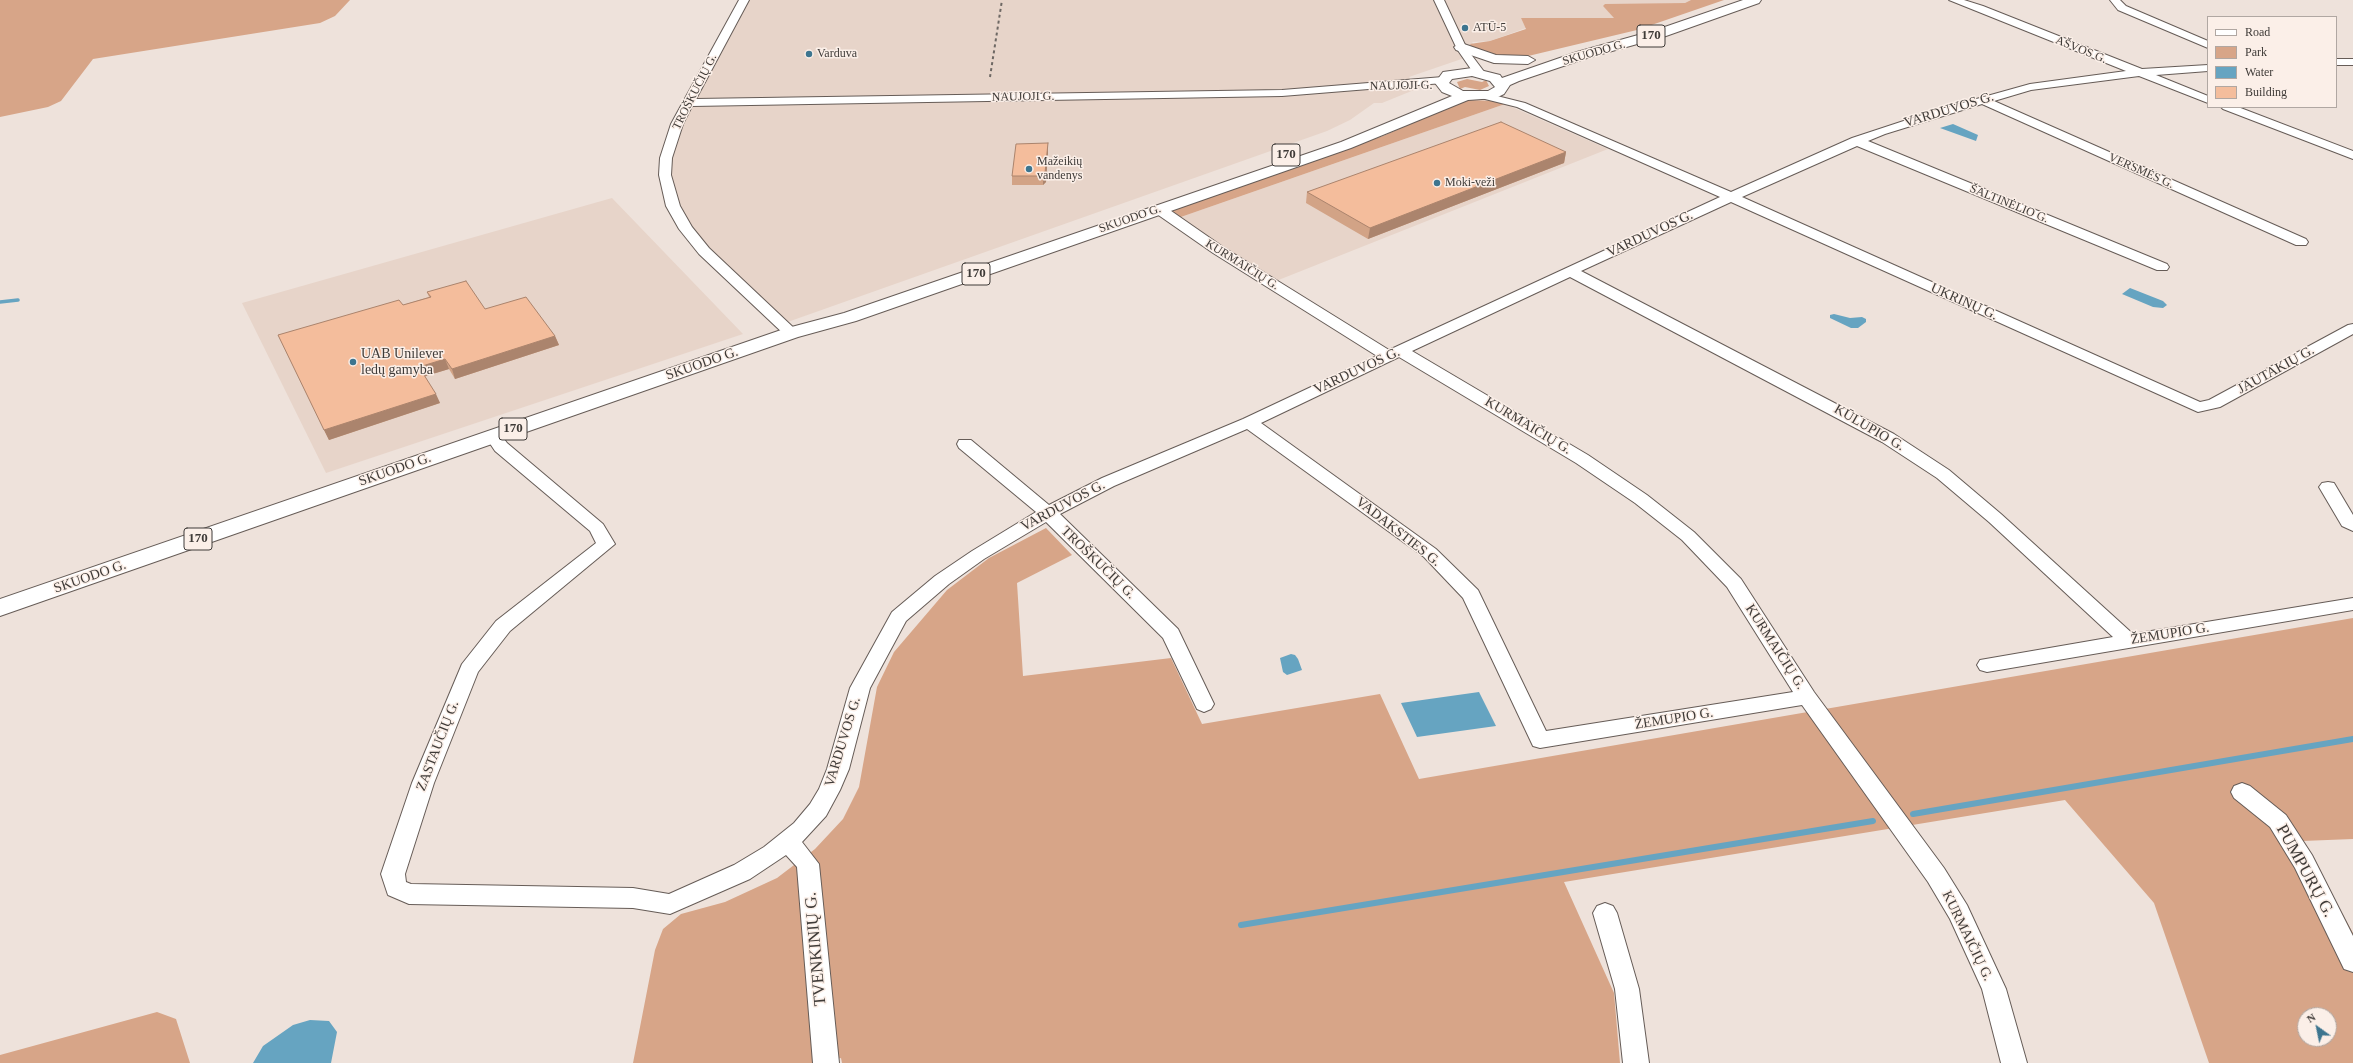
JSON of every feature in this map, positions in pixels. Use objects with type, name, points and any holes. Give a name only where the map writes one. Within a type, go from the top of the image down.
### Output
[{"type":"main road","name":"SKUODO G.","points":[[1481,74],[1528,60],[1650,29],[1733,0]]},
{"type":"main road","name":"SKUODO G.","points":[[791,333],[850,317],[1368,137],[1465,96],[1485,96],[1514,78],[1526,73],[1660,33],[1756,0]]},
{"type":"main road","points":[[1462,48],[1494,59],[1528,60]]},
{"type":"main road","points":[[1426,95],[1458,73],[1481,74],[1498,80],[1500,88]]},
{"type":"main road","points":[[1443,84],[1465,96]]},
{"type":"main road","name":"SKUODO G.","points":[[0,608],[791,333],[957,269],[1322,143],[1412,102]]},
{"type":"street","name":"TROŠKUČIŲ G.","points":[[744,0],[677,124],[666,158],[664,175],[673,206],[686,229],[704,251],[791,333]]},
{"type":"street","points":[[1439,0],[1462,48],[1481,74]]},
{"type":"street","name":"AŠVOS G.","points":[[1954,0],[1979,8],[2207,100]]},
{"type":"street","points":[[2115,0],[2122,8],[2207,45]]},
{"type":"street","points":[[1458,73],[1462,48]]},
{"type":"street","points":[[2337,62],[2353,62]]},
{"type":"street","name":"VARDUVOS G.","points":[[670,904],[742,872],[788,842],[802,829],[818,810],[829,790],[838,769],[860,688],[874,658],[900,617],[919,598],[942,580],[978,555],[1048,513],[1108,482],[1249,422],[1731,197],[1896,126],[1982,100],[2030,88],[2138,73],[2207,68]]},
{"type":"street","name":"NAUJOJI G.","points":[[688,103],[1282,93],[1359,87],[1443,84]]},
{"type":"street","points":[[1500,88],[1521,106]]},
{"type":"street","points":[[1485,96],[1521,106]]},
{"type":"street","name":"VERSMĖS G.","points":[[1982,100],[2301,242]]},
{"type":"street","name":"UKRINŲ G.","points":[[1521,106],[1731,197],[2198,407]]},
{"type":"street","points":[[2230,108],[2353,155]]},
{"type":"street","name":"ŠALTINĖLIO G.","points":[[1856,142],[2162,267]]},
{"type":"street","name":"KURMAIČIŲ G.","points":[[1159,209],[1218,250],[1394,354],[1582,459],[1641,499],[1688,536],[1734,583],[1807,698],[1936,875],[1959,912],[1979,953],[1994,989],[2014,1063]]},
{"type":"street","name":"KŪLUPIO G.","points":[[1570,271],[1888,438],[1943,474],[1995,518],[2129,641]]},
{"type":"street","name":"JAUTAKIŲ G.","points":[[2198,407],[2214,404],[2353,328]]},
{"type":"street","name":"VADAKSTIES G.","points":[[1249,422],[1430,554],[1471,595],[1540,740]]},
{"type":"street","name":"ZASTAUČIŲ G.","points":[[493,436],[501,447],[597,528],[606,544],[504,626],[469,668],[423,783],[393,874],[396,888],[408,894],[633,898],[670,904]]},
{"type":"street","name":"TROŠKUČIŲ G.","points":[[964,444],[1048,513],[1172,634],[1204,704]]},
{"type":"street","points":[[2328,487],[2348,522],[2353,525]]},
{"type":"street","name":"ŽEMUPIO G.","points":[[1987,665],[2353,604]]},
{"type":"street","name":"ŽEMUPIO G.","points":[[1540,740],[1807,698]]},
{"type":"street","name":"PUMPURŲ G.","points":[[2242,792],[2278,821],[2304,862],[2353,961]]},
{"type":"street","name":"TVENKINIŲ G.","points":[[788,842],[808,864],[826,1063]]},
{"type":"street","points":[[1605,913],[1627,989],[1636,1063]]},
{"type":"shaded area","points":[[744,0],[1691,0],[1685,3],[1603,6],[1615,18],[1521,18],[1526,28],[1490,41],[1472,42],[1479,53],[1409,77],[1419,88],[1382,103],[1374,103],[1350,120],[1327,131],[782,324],[686,229],[665,175],[688,103]]},
{"type":"shaded area","points":[[1505,104],[1608,149],[1276,281],[1178,218]]},
{"type":"shaded area","points":[[612,198],[743,334],[326,473],[242,303]]},
{"type":"green space","points":[[0,0],[350,0],[335,16],[320,23],[93,59],[61,101],[48,107],[0,117]]},
{"type":"green space","points":[[1691,0],[1724,0],[1637,30],[1524,57],[1500,57],[1473,49],[1470,44],[1490,41],[1526,29],[1521,18],[1614,18],[1603,6],[1605,4],[1685,3]]},
{"type":"green space","points":[[1467,79],[1482,82],[1486,80],[1489,86],[1480,90],[1465,87],[1460,89],[1457,82]]},
{"type":"green space","points":[[1470,100],[1495,101],[1505,104],[1178,218],[1172,211],[1180,206],[1383,136],[1452,106]]},
{"type":"green space","points":[[1046,528],[1072,555],[1017,583],[1023,676],[1171,658],[1202,724],[1380,694],[1419,779],[2353,618],[2353,839],[2302,841],[2353,933],[2353,1063],[2209,1063],[2154,903],[2065,800],[1564,882],[1614,993],[1620,1063],[842,1063],[841,1058],[822,1063],[633,1063],[655,950],[663,929],[681,914],[725,902],[777,878],[815,849],[843,819],[859,787],[877,687],[894,652],[947,590],[989,558]]},
{"type":"green space","points":[[157,1012],[176,1019],[190,1063],[0,1063],[0,1055]]},
{"type":"water","points":[[1953,124],[1978,135],[1976,141],[1940,128]]},
{"type":"water","points":[[2130,288],[2163,301],[2167,305],[2163,308],[2153,307],[2122,294]]},
{"type":"water","points":[[1834,314],[1850,318],[1862,317],[1866,319],[1866,322],[1858,328],[1851,328],[1830,318],[1830,315]]},
{"type":"water","points":[[1291,654],[1295,655],[1298,659],[1302,670],[1287,675],[1283,672],[1280,658]]},
{"type":"water","points":[[1479,692],[1496,726],[1417,737],[1401,703]]},
{"type":"water","points":[[310,1020],[329,1021],[337,1032],[331,1063],[253,1063],[263,1046],[293,1025]]},
{"type":"building","name":"Moki-veži","points":[[1501,122],[1566,152],[1370,228],[1307,192]]},
{"type":"building","name":"Mažeikių vandenys","points":[[1048,143],[1045,173],[1043,176],[1012,176],[1016,144]]},
{"type":"building","name":"UAB Unilever ledų gamyba","points":[[466,281],[485,309],[526,297],[555,336],[452,369],[445,359],[419,367],[436,394],[324,430],[278,335],[399,300],[403,305],[431,297],[427,292]]},
{"type":"waterway","points":[[0,302],[18,300]]},
{"type":"waterway","points":[[1913,814],[2353,739]]},
{"type":"waterway","points":[[1241,925],[1873,821]]},
{"type":"railway","points":[[990,77],[1002,0]]},
{"type":"place","name":"ATŪ-5","points":[[1465,28]]},
{"type":"place","name":"Varduva","points":[[809,54]]},
{"type":"place","name":"Mažeikių vandenys","points":[[1029,169]]},
{"type":"place","name":"Moki-veži","points":[[1437,183]]},
{"type":"place","name":"UAB Unilever ledų gamyba","points":[[353,362]]}]
